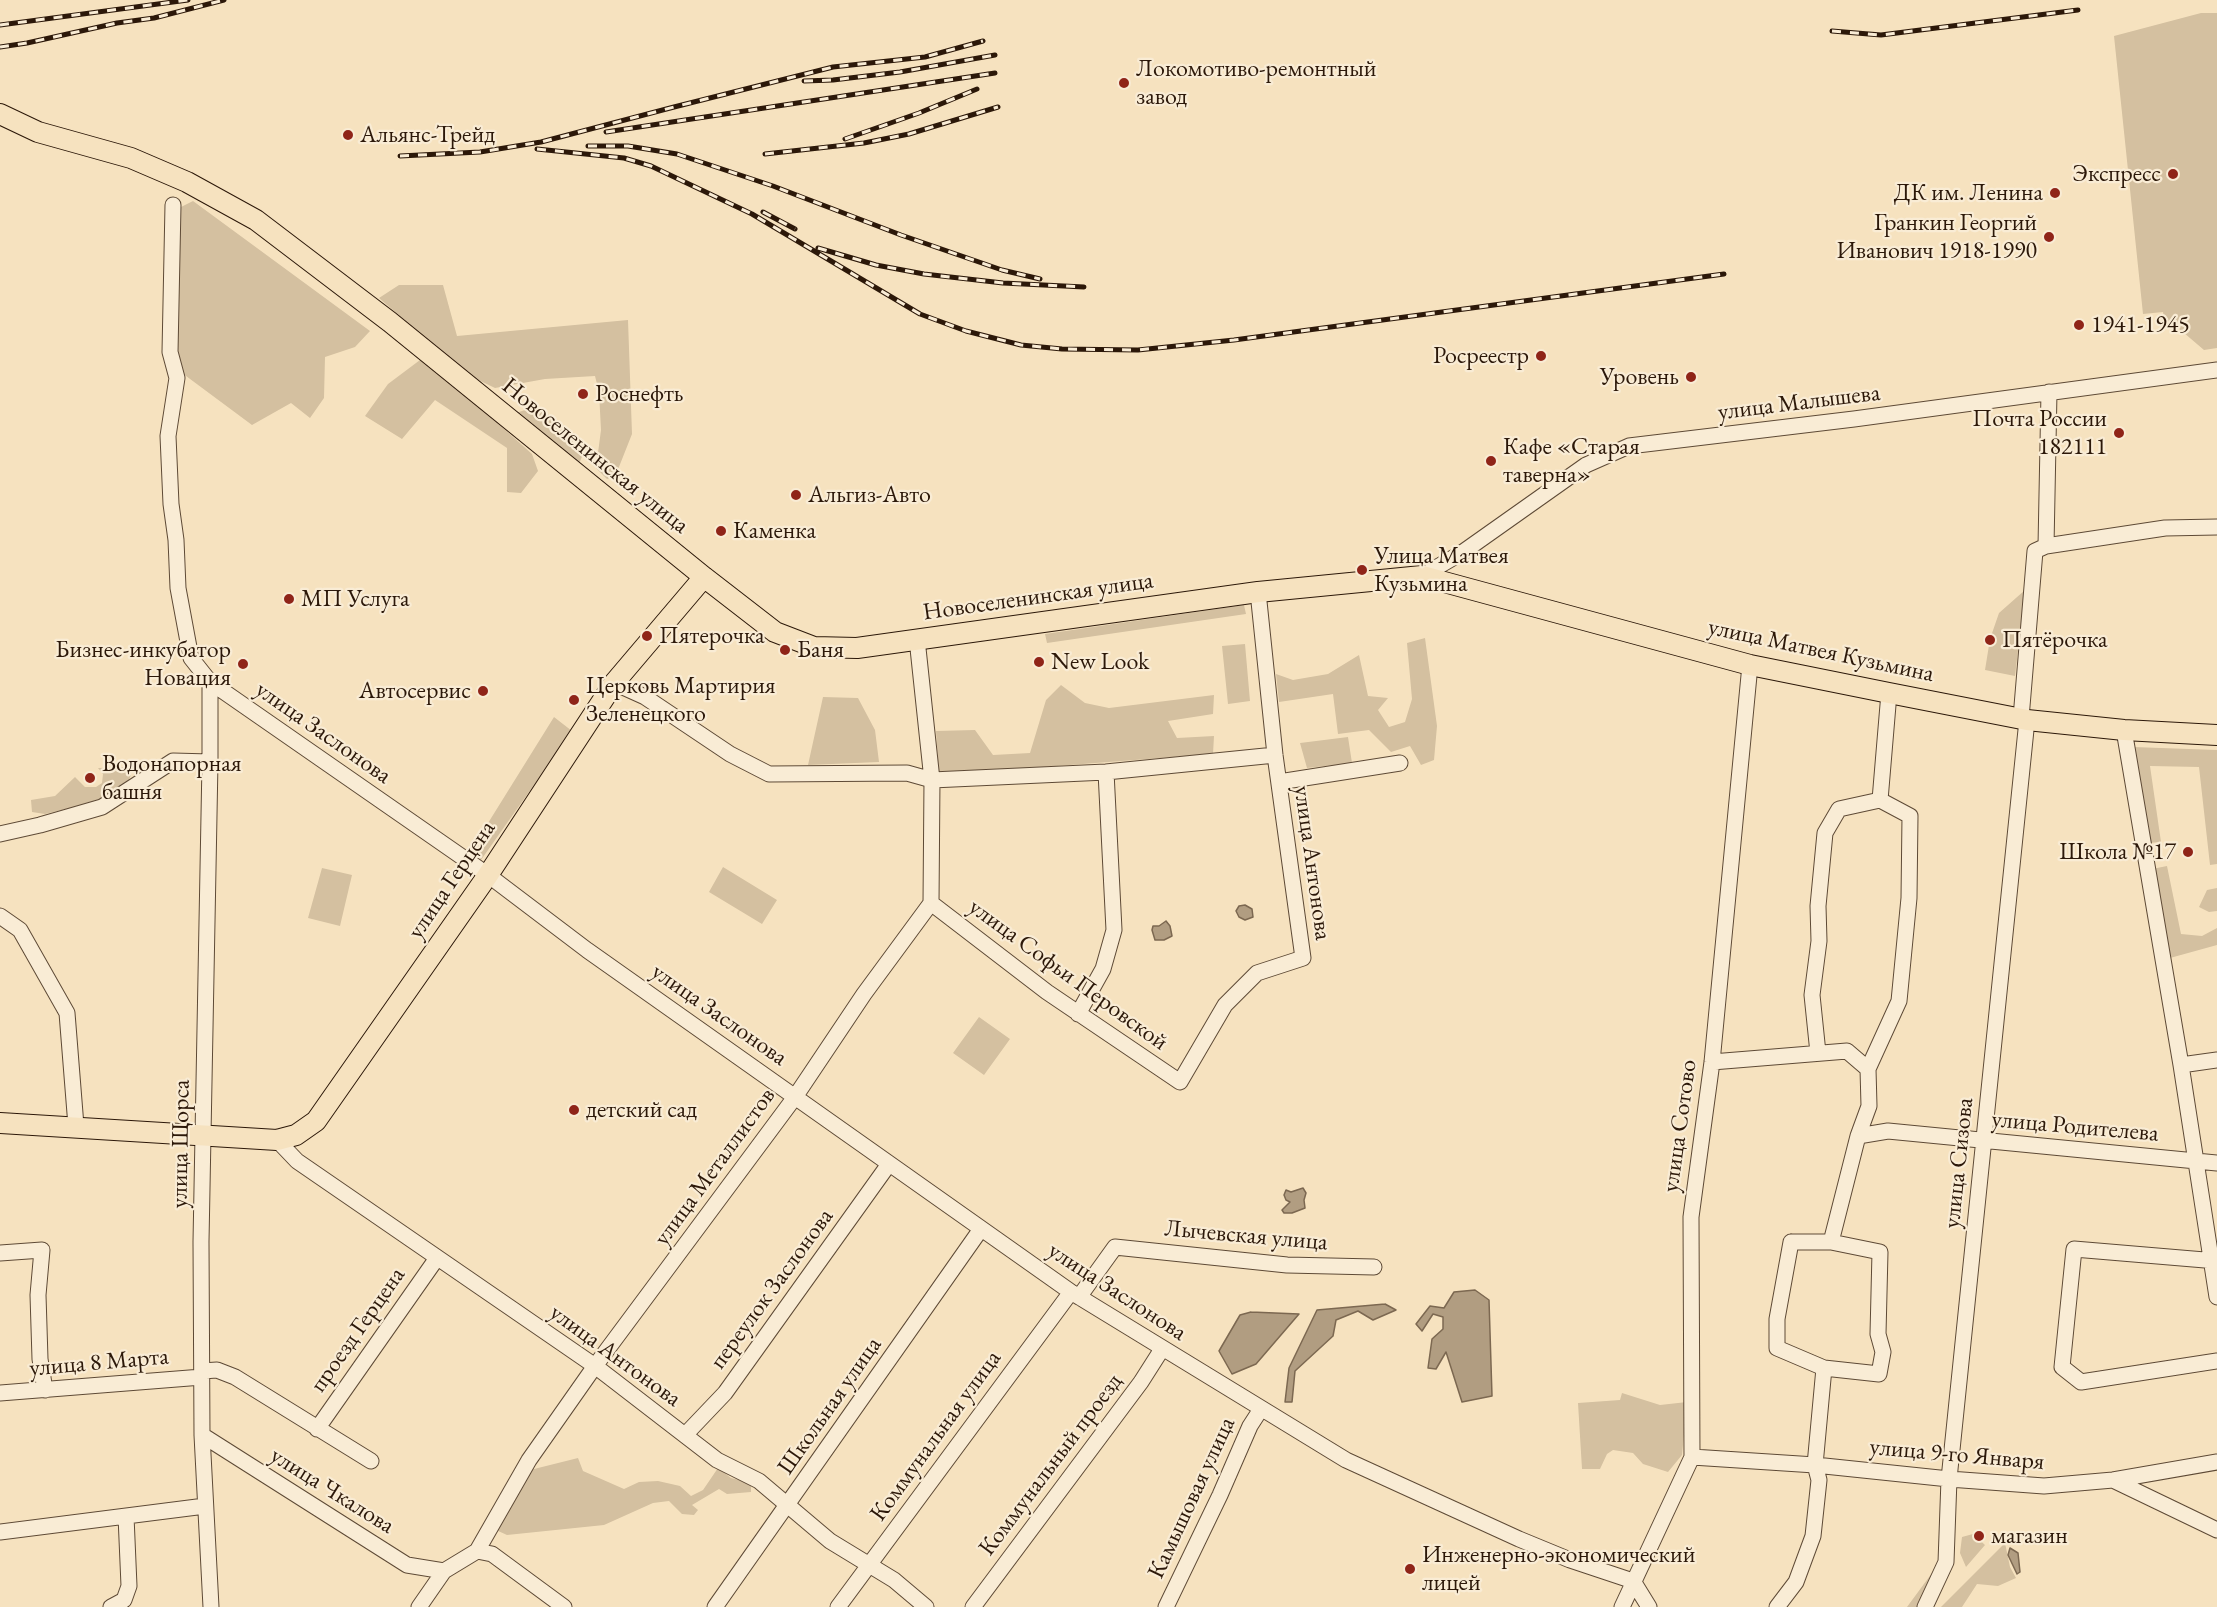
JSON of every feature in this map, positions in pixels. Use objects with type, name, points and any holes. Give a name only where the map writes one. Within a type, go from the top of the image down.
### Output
[{"type":"main road","name":"Новоселенинская улица","points":[[0,114],[38,132],[131,158],[187,182],[256,220],[390,322],[704,578],[775,632],[814,647],[857,648],[1258,592],[1422,576]]},
{"type":"main road","name":"улица Матвея Кузьмина","points":[[1422,576],[1750,665],[1889,693],[2024,719],[2124,730],[2217,735]]},
{"type":"main road","name":"улица Герцена","points":[[0,1123],[278,1140],[296,1135],[316,1120],[488,875],[614,682],[704,578]]},
{"type":"street","name":"улица Заслонова","points":[[173,205],[170,352],[177,378],[168,436],[171,504],[176,540],[178,588],[191,658],[210,682],[488,875],[587,950],[981,1229],[1075,1294],[1162,1349],[1346,1460],[1570,1560],[1633,1581]]},
{"type":"street","name":"улица Малышева","points":[[1422,576],[1463,552],[1586,465],[1629,446],[1854,419],[2217,370]]},
{"type":"street","points":[[2049,392],[2046,546],[2165,528],[2217,527]]},
{"type":"street","name":"улица Сизова","points":[[1925,1607],[1946,1562],[1949,1479],[2024,719],[2035,551],[2046,546]]},
{"type":"street","name":"улица Антонова","points":[[1180,1082],[1225,1005],[1257,973],[1303,958],[1275,755],[1258,592]]},
{"type":"street","points":[[917,639],[932,780],[931,903]]},
{"type":"street","name":"улица Сотово","points":[[1622,1607],[1692,1457],[1691,1217],[1712,1062],[1750,665]]},
{"type":"street","name":"улица Щорса","points":[[210,682],[201,1242],[202,1435],[211,1607]]},
{"type":"street","points":[[614,682],[645,697],[730,754],[769,774],[907,773],[932,780],[1106,772],[1275,755]]},
{"type":"street","points":[[1880,800],[1889,693]]},
{"type":"street","points":[[2124,730],[2181,1065],[2194,1161],[2214,1261],[2217,1297]]},
{"type":"street","points":[[0,834],[102,807],[172,761],[210,762]]},
{"type":"street","points":[[1279,782],[1400,763]]},
{"type":"street","points":[[1078,1014],[1103,969],[1114,930],[1106,772]]},
{"type":"street","points":[[1818,1053],[1812,995],[1819,941],[1818,906],[1825,833],[1839,808],[1880,800],[1910,816],[1909,898],[1903,979],[1899,1001],[1868,1069],[1869,1106],[1858,1136],[1831,1242]]},
{"type":"street","name":"улица Софьи Перовской","points":[[931,903],[1078,1014],[1180,1082]]},
{"type":"street","name":"улица Металлистов","points":[[420,1607],[444,1571],[477,1551],[529,1460],[595,1366],[795,1096],[864,994],[931,903]]},
{"type":"street","points":[[0,916],[20,930],[67,1013],[76,1126]]},
{"type":"street","points":[[1712,1062],[1847,1051],[1868,1069]]},
{"type":"street","points":[[2181,1065],[2217,1060]]},
{"type":"street","name":"улица Родителева","points":[[1858,1136],[1888,1131],[2217,1163]]},
{"type":"street","name":"улица Антонова","points":[[278,1140],[297,1161],[595,1366],[717,1460],[759,1482],[830,1541],[894,1580],[926,1607]]},
{"type":"street","name":"переулок Заслонова","points":[[685,1436],[725,1393],[889,1164]]},
{"type":"street","name":"Школьная улица","points":[[715,1607],[981,1229]]},
{"type":"street","points":[[1791,1242],[1831,1242],[1880,1252],[1878,1334],[1883,1352],[1879,1374],[1824,1368],[1777,1348],[1778,1319],[1791,1242]]},
{"type":"street","name":"Коммунальная улица","points":[[838,1607],[1075,1294],[1115,1247]]},
{"type":"street","name":"Лычевская улица","points":[[1115,1247],[1287,1265],[1374,1268]]},
{"type":"street","points":[[2214,1261],[2074,1249],[2062,1367],[2081,1382],[2217,1361]]},
{"type":"street","points":[[0,1253],[42,1250],[38,1296],[40,1359],[45,1390]]},
{"type":"street","name":"проезд Герцена","points":[[317,1429],[436,1258]]},
{"type":"street","name":"Коммунальный проезд","points":[[973,1607],[1141,1382],[1162,1349]]},
{"type":"street","points":[[1777,1607],[1797,1582],[1813,1536],[1819,1480],[1815,1465],[1824,1368]]},
{"type":"street","name":"улица Чкалова","points":[[202,1374],[217,1370],[235,1377],[370,1461]]},
{"type":"street","name":"улица 8 Марта","points":[[0,1394],[202,1374]]},
{"type":"street","name":"Камышовая улица","points":[[1166,1607],[1246,1435],[1261,1408]]},
{"type":"street","name":"улица Чкалова","points":[[202,1435],[407,1565],[444,1571]]},
{"type":"street","name":"улица 9-го Января","points":[[1692,1457],[1815,1465],[2044,1486],[2113,1480],[2217,1462]]},
{"type":"street","points":[[2113,1480],[2217,1530]]},
{"type":"street","points":[[0,1532],[205,1506]]},
{"type":"street","points":[[111,1607],[124,1600],[129,1586],[126,1516]]},
{"type":"street","points":[[477,1551],[492,1554],[563,1607]]},
{"type":"street","points":[[1633,1581],[1649,1607]]},
{"type":"shaded area","name":"Экспресс","points":[[2201,13],[2217,13],[2217,348],[2204,350],[2170,321],[2165,322],[2163,312],[2143,314],[2114,36]]},
{"type":"shaded area","points":[[193,201],[370,331],[355,347],[325,357],[324,398],[310,418],[291,403],[252,425],[182,373],[173,351],[177,209]]},
{"type":"shaded area","points":[[399,285],[443,285],[457,336],[628,320],[632,434],[615,477],[607,479],[596,468],[601,430],[599,392],[595,376],[545,379],[495,388],[468,375],[379,298]]},
{"type":"shaded area","points":[[424,357],[532,454],[538,471],[521,493],[507,492],[507,448],[435,400],[402,439],[365,416],[388,384]]},
{"type":"shaded area","points":[[537,406],[583,440],[585,449],[577,469],[510,415]]},
{"type":"shaded area","points":[[2025,590],[2015,676],[1985,670],[1990,639],[1999,613]]},
{"type":"shaded area","points":[[1244,605],[1246,614],[1047,643],[1045,634]]},
{"type":"shaded area","points":[[1425,638],[1437,726],[1434,760],[1421,765],[1410,746],[1391,752],[1369,730],[1338,734],[1333,694],[1279,702],[1276,674],[1293,680],[1328,674],[1359,655],[1368,696],[1388,698],[1378,710],[1389,727],[1405,722],[1412,699],[1407,643]]},
{"type":"shaded area","points":[[1245,644],[1250,701],[1228,704],[1222,646]]},
{"type":"shaded area","points":[[1061,685],[1085,703],[1109,708],[1214,695],[1213,714],[1168,721],[1177,738],[1214,736],[1213,754],[939,775],[936,731],[975,730],[993,755],[1030,753],[1046,700]]},
{"type":"shaded area","points":[[823,697],[858,698],[875,730],[879,762],[808,765]]},
{"type":"shaded area","points":[[554,717],[572,731],[481,860],[470,852]]},
{"type":"shaded area","points":[[1348,737],[1352,763],[1307,768],[1300,743]]},
{"type":"shaded area","points":[[2133,747],[2217,750],[2217,864],[2210,865],[2199,767],[2150,766],[2161,842],[2148,843]]},
{"type":"shaded area","points":[[131,767],[127,785],[107,799],[45,814],[32,812],[31,800],[55,796],[75,777],[85,787],[96,787],[102,783],[103,774],[98,768]]},
{"type":"shaded area","points":[[2167,866],[2181,934],[2202,936],[2217,928],[2217,945],[2170,958],[2152,869]]},
{"type":"shaded area","points":[[723,867],[777,900],[762,924],[709,892]]},
{"type":"shaded area","points":[[322,868],[352,875],[340,926],[308,918]]},
{"type":"shaded area","points":[[2217,888],[2217,911],[2209,912],[2199,907],[2207,890]]},
{"type":"shaded area","points":[[1245,905],[1252,909],[1253,917],[1245,920],[1239,917],[1236,911],[1239,906]]},
{"type":"shaded area","points":[[1166,921],[1170,926],[1172,936],[1164,940],[1155,940],[1153,926],[1159,926]]},
{"type":"shaded area","points":[[979,1017],[1010,1039],[984,1075],[953,1053]]},
{"type":"shaded area","points":[[1303,1188],[1306,1193],[1305,1208],[1292,1213],[1284,1213],[1282,1210],[1290,1202],[1284,1195],[1286,1190],[1291,1192]]},
{"type":"shaded area","points":[[1475,1290],[1489,1300],[1492,1396],[1462,1402],[1446,1352],[1436,1369],[1428,1368],[1432,1339],[1443,1329],[1443,1317],[1433,1314],[1422,1331],[1416,1324],[1430,1306],[1444,1308],[1454,1292]]},
{"type":"shaded area","points":[[1385,1304],[1396,1310],[1373,1320],[1358,1311],[1336,1320],[1333,1336],[1295,1371],[1292,1402],[1285,1402],[1289,1368],[1317,1310]]},
{"type":"shaded area","points":[[1251,1312],[1299,1314],[1256,1364],[1232,1374],[1219,1351],[1240,1315]]},
{"type":"shaded area","points":[[1622,1393],[1660,1405],[1687,1402],[1682,1455],[1668,1472],[1643,1464],[1633,1453],[1613,1450],[1607,1454],[1600,1469],[1582,1469],[1578,1403],[1620,1400]]},
{"type":"shaded area","points":[[578,1458],[583,1471],[624,1489],[639,1482],[658,1481],[680,1486],[691,1496],[703,1490],[718,1468],[731,1478],[751,1483],[751,1492],[727,1494],[719,1489],[692,1505],[698,1510],[694,1515],[682,1514],[669,1501],[653,1503],[604,1525],[507,1535],[496,1530],[526,1471]]},
{"type":"shaded area","points":[[1973,1534],[1985,1545],[1966,1567],[1960,1553],[1962,1537]]},
{"type":"shaded area","points":[[2005,1543],[2010,1567],[2016,1578],[1998,1586],[1977,1584],[1962,1607],[1941,1607]]},
{"type":"shaded area","points":[[2010,1548],[2018,1553],[2020,1572],[2017,1574],[2008,1555]]},
{"type":"shaded area","points":[[1937,1572],[1923,1607],[1907,1607],[1932,1573]]},
{"type":"railway","points":[[0,25],[188,0]]},
{"type":"railway","points":[[0,47],[117,23],[154,18],[224,0]]},
{"type":"railway","points":[[1832,31],[1881,35],[2078,10]]},
{"type":"railway","points":[[400,156],[480,152],[541,142],[833,67],[925,57],[983,41]]},
{"type":"railway","points":[[804,81],[900,72],[995,55]]},
{"type":"railway","points":[[606,132],[995,73]]},
{"type":"railway","points":[[845,139],[919,113],[977,89]]},
{"type":"railway","points":[[765,154],[864,143],[909,134],[998,107]]},
{"type":"railway","points":[[588,146],[628,146],[677,154],[773,186],[901,235],[1002,270],[1040,279]]},
{"type":"railway","points":[[537,149],[624,158],[651,166],[752,214],[920,314],[966,331],[1021,345],[1062,349],[1138,350],[1234,340],[1724,274]]},
{"type":"railway","points":[[763,212],[795,229]]},
{"type":"railway","points":[[818,248],[876,265],[924,274],[1003,283],[1084,287]]},
{"type":"place","name":"Локомотиво-ремонтный завод","points":[[1124,83]]},
{"type":"place","name":"Альянс-Трейд","points":[[348,135]]},
{"type":"place","name":"Экспресс","points":[[2173,174]]},
{"type":"place","name":"ДК им. Ленина","points":[[2055,193]]},
{"type":"place","name":"Гранкин Георгий Иванович 1918-1990","points":[[2049,237]]},
{"type":"place","name":"1941-1945","points":[[2079,325]]},
{"type":"place","name":"Росреестр","points":[[1541,356]]},
{"type":"place","name":"Уровень","points":[[1691,377]]},
{"type":"place","name":"Роснефть","points":[[583,394]]},
{"type":"place","name":"Почта России 182111","points":[[2119,433]]},
{"type":"place","name":"Кафе «Старая таверна»","points":[[1491,461]]},
{"type":"place","name":"Альгиз-Авто","points":[[796,495]]},
{"type":"place","name":"Каменка","points":[[721,531]]},
{"type":"place","name":"Улица Матвея Кузьмина","points":[[1362,570]]},
{"type":"place","name":"МП Услуга","points":[[289,599]]},
{"type":"place","name":"Пятерочка","points":[[647,636]]},
{"type":"place","name":"Пятёрочка","points":[[1990,640]]},
{"type":"place","name":"Баня","points":[[785,650]]},
{"type":"place","name":"New Look","points":[[1039,662]]},
{"type":"place","name":"Бизнес-инкубатор Новация","points":[[243,664]]},
{"type":"place","name":"Автосервис","points":[[483,691]]},
{"type":"place","name":"Церковь Мартирия Зеленецкого","points":[[574,700]]},
{"type":"place","name":"Водонапорная башня","points":[[90,778]]},
{"type":"place","name":"Школа №17","points":[[2188,852]]},
{"type":"place","name":"детский сад","points":[[574,1110]]},
{"type":"place","name":"магазин","points":[[1979,1536]]},
{"type":"place","name":"Инженерно-экономический лицей","points":[[1410,1569]]}]
